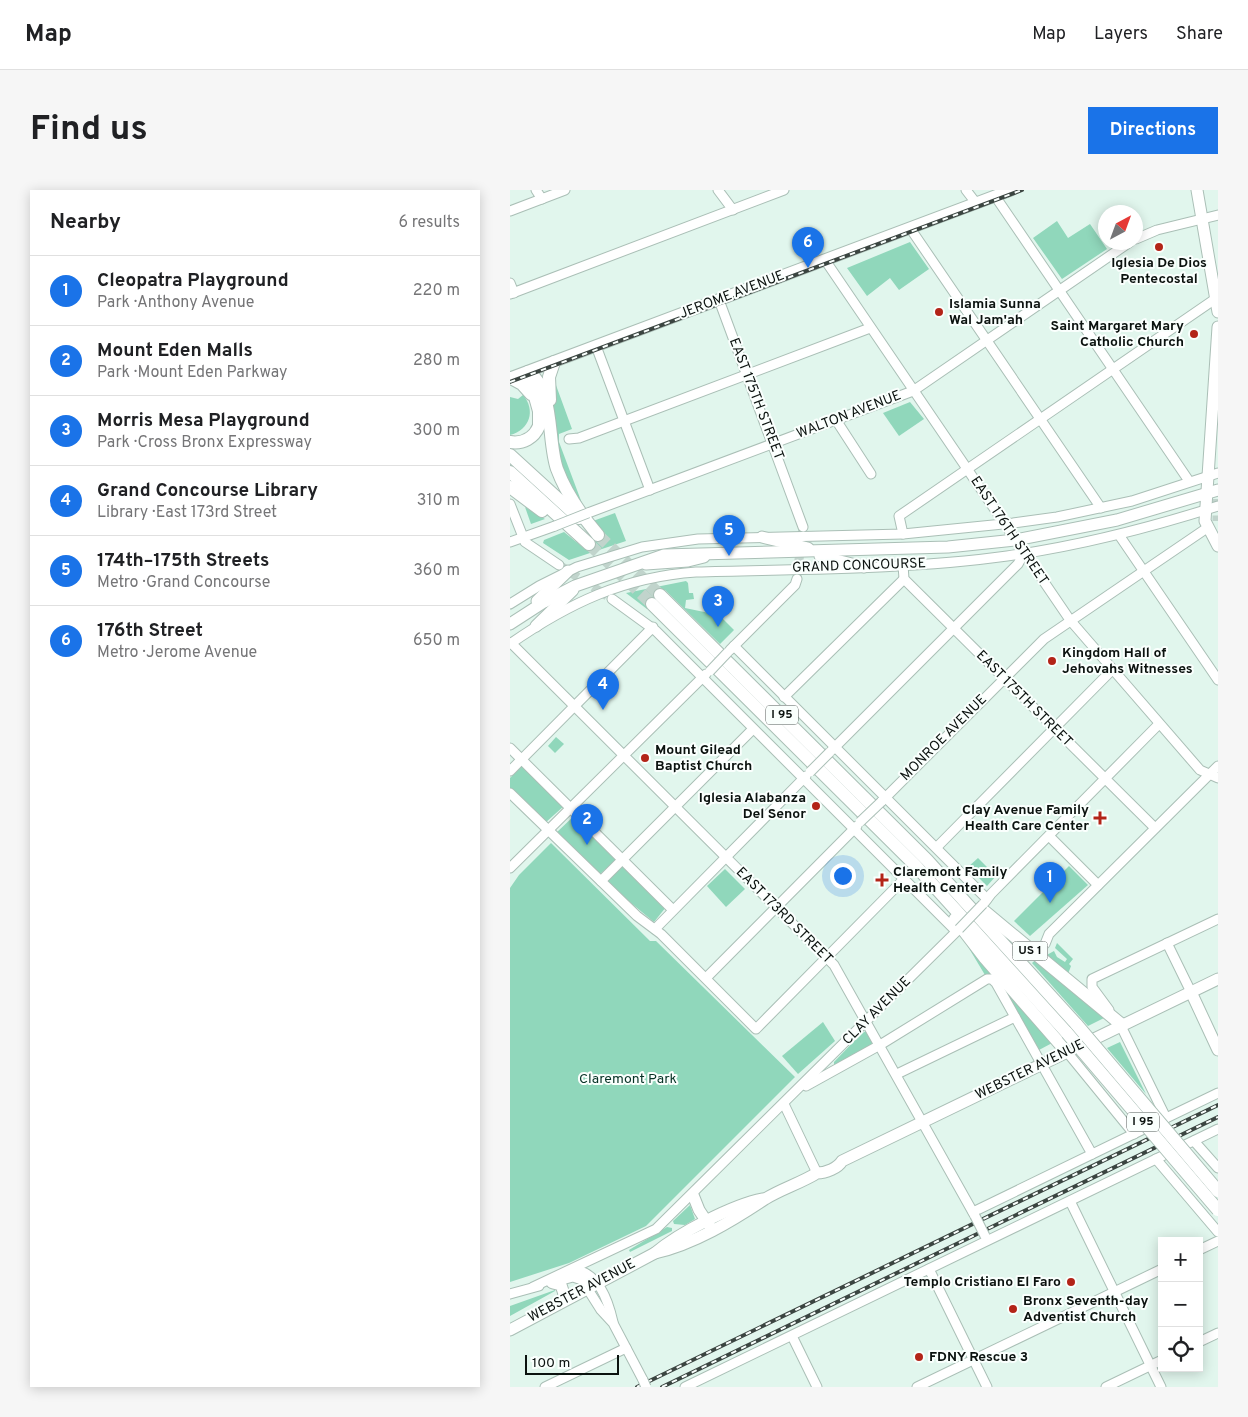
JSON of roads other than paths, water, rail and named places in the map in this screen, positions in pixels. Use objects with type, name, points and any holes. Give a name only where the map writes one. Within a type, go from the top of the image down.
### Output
[{"type":"highway","points":[[554,362],[549,377],[552,450],[560,476],[593,540]]},
{"type":"highway","points":[[528,372],[535,378],[543,392],[550,428]]},
{"type":"highway","points":[[510,442],[524,441],[536,432],[540,424],[538,407],[528,372]]},
{"type":"highway","points":[[511,378],[527,388],[538,407]]},
{"type":"highway","points":[[510,455],[593,540]]},
{"type":"highway","points":[[510,472],[559,523]]},
{"type":"highway","points":[[510,487],[559,523],[593,540]]},
{"type":"highway","name":"I 95","points":[[1218,1191],[1072,1029],[656,599],[940,874],[1072,1029],[1218,1210]]},
{"type":"highway","name":"US 1","points":[[940,874],[1122,1025]]},
{"type":"highway","name":"US 1","points":[[944,896],[953,915],[977,949],[1067,1052]]},
{"type":"main road","name":"JEROME AVENUE","points":[[511,378],[1011,190]]},
{"type":"main road","points":[[1197,190],[1217,297],[1218,312]]},
{"type":"main road","points":[[1213,471],[1218,327]]},
{"type":"main road","points":[[1218,412],[1213,471],[1206,494],[1205,510],[1218,546]]},
{"type":"main road","name":"GRAND CONCOURSE","points":[[510,624],[549,599],[580,584],[672,554],[694,553],[708,555],[948,547],[1015,540],[1117,520],[1218,490]]},
{"type":"main road","points":[[762,537],[824,552]]},
{"type":"main road","points":[[807,552],[864,567]]},
{"type":"main road","points":[[520,618],[564,568]]},
{"type":"main road","points":[[536,626],[580,584]]},
{"type":"main road","name":"WEBSTER AVENUE","points":[[510,1330],[563,1300],[655,1253],[672,1249],[709,1226],[751,1210],[766,1199],[817,1173],[819,1168],[837,1159],[842,1161],[1218,979]]},
{"type":"main road","points":[[1190,992],[1218,1050]]},
{"type":"main road","points":[[692,1194],[709,1226]]},
{"type":"main road","points":[[552,1283],[561,1285],[564,1294],[563,1300]]},
{"type":"street","points":[[536,190],[542,199]]},
{"type":"street","points":[[510,211],[565,190]]},
{"type":"street","points":[[718,190],[733,210]]},
{"type":"street","points":[[510,283],[512,293],[784,190]]},
{"type":"street","points":[[966,190],[976,203]]},
{"type":"street","points":[[995,196],[1189,481]]},
{"type":"street","points":[[1143,236],[1157,230],[1218,215]]},
{"type":"street","points":[[910,228],[1101,508]]},
{"type":"street","name":"WALTON AVENUE","points":[[510,542],[913,391],[1119,250]]},
{"type":"street","name":"EAST 176TH STREET","points":[[825,260],[1070,620],[1200,770],[1218,778]]},
{"type":"street","points":[[903,534],[899,516],[1217,297]]},
{"type":"street","name":"EAST 175TH STREET","points":[[719,300],[803,527]]},
{"type":"street","points":[[569,440],[870,328]]},
{"type":"street","points":[[596,346],[650,490]]},
{"type":"street","points":[[836,420],[872,474]]},
{"type":"street","points":[[510,604],[564,568],[650,545],[688,540],[903,534],[1004,524],[1057,517],[1149,496],[1213,471]]},
{"type":"street","points":[[510,504],[523,538],[528,545],[564,568]]},
{"type":"street","name":"GRAND CONCOURSE","points":[[511,644],[536,626],[569,607],[602,592],[661,576],[696,572],[903,565],[1024,553],[1119,534],[1218,506]]},
{"type":"street","name":"MONROE AVENUE","points":[[706,978],[1040,642],[1143,571],[1213,532]]},
{"type":"street","points":[[1119,534],[1218,680]]},
{"type":"street","points":[[655,929],[1018,564],[1024,553]]},
{"type":"street","points":[[784,697],[904,579],[903,565]]},
{"type":"street","points":[[510,868],[703,678],[794,586],[797,579]]},
{"type":"street","name":"EAST 175TH STREET","points":[[904,579],[1155,828]]},
{"type":"street","points":[[612,599],[653,627],[753,729],[807,776],[857,826],[904,879],[958,930]]},
{"type":"street","points":[[510,771],[653,627]]},
{"type":"street","name":"EAST 173RD STREET","points":[[511,644],[837,969],[924,1122],[986,1238]]},
{"type":"street","points":[[731,649],[784,697],[883,799],[936,847],[985,902]]},
{"type":"street","points":[[936,847],[1112,670]]},
{"type":"street","name":"CLAY AVENUE","points":[[533,1287],[656,1230],[867,1022],[1160,724]]},
{"type":"street","points":[[601,881],[753,729]]},
{"type":"street","points":[[510,748],[673,910]]},
{"type":"street","points":[[1045,944],[1049,934],[1218,766]]},
{"type":"street","points":[[510,793],[637,916],[655,929],[756,1028],[904,879]]},
{"type":"street","points":[[1049,836],[1098,885]]},
{"type":"street","points":[[1166,1118],[1122,1025],[1090,982],[1093,978],[1218,918]]},
{"type":"street","points":[[1167,943],[1190,992]]},
{"type":"street","points":[[797,1090],[880,1045],[986,979],[992,979],[1092,1154]]},
{"type":"street","points":[[897,1074],[1014,1017]]},
{"type":"street","points":[[1067,1052],[1134,1134]]},
{"type":"street","points":[[974,1214],[1218,1093]]},
{"type":"street","points":[[784,1104],[817,1173]]},
{"type":"street","points":[[685,1387],[929,1269],[986,1238],[1070,1201],[1218,1129]]},
{"type":"street","points":[[1194,1141],[1218,1168]]},
{"type":"street","points":[[1156,1159],[1218,1232]]},
{"type":"street","points":[[1070,1201],[1161,1387]]},
{"type":"street","points":[[1203,1248],[1218,1241]]},
{"type":"street","points":[[572,1269],[588,1273],[593,1285],[609,1305],[613,1323],[644,1384]]},
{"type":"street","points":[[929,1269],[986,1387]]},
{"type":"street","points":[[917,1387],[1158,1270]]},
{"type":"street","name":"CLAY AVENUE","points":[[510,1294],[573,1277],[593,1285]]},
{"type":"street","points":[[1203,1340],[1218,1333]]},
{"type":"street","points":[[792,1336],[817,1387]]},
{"type":"street","points":[[545,1387],[626,1348]]},
{"type":"street","points":[[1106,1387],[1158,1362]]},
{"type":"tunnel","points":[[1218,499],[1218,521]]},
{"type":"tunnel","points":[[797,576],[803,527]]},
{"type":"tunnel","points":[[598,535],[660,595]]},
{"type":"tunnel","points":[[589,544],[652,604]]},
{"type":"tunnel","points":[[559,565],[607,596]]},
{"type":"railway","points":[[510,382],[1022,190]]},
{"type":"railway","points":[[637,1387],[1218,1105]]},
{"type":"railway","points":[[662,1387],[1218,1117]]},
{"type":"place","name":"Iglesia De Dios Pentecostal","points":[[1159,247]]},
{"type":"place","name":"176th Street","points":[[808,268]]},
{"type":"place","name":"Islamia Sunna Wal Jam'ah","points":[[939,312]]},
{"type":"place","name":"Saint Margaret Mary Catholic Church","points":[[1194,334]]},
{"type":"place","name":"174th–175th Streets","points":[[729,556]]},
{"type":"place","name":"Morris Mesa Playground","points":[[718,627]]},
{"type":"place","name":"Kingdom Hall of Jehovahs Witnesses","points":[[1052,661]]},
{"type":"place","name":"Grand Concourse Library","points":[[603,710]]},
{"type":"place","name":"Mount Gilead Baptist Church","points":[[645,758]]},
{"type":"place","name":"Iglesia Alabanza Del Senor","points":[[816,806]]},
{"type":"place","name":"Clay Avenue Family Health Care Center","points":[[1100,818]]},
{"type":"place","name":"Mount Eden Malls","points":[[587,845]]},
{"type":"place","name":"Claremont Family Health Center","points":[[882,880]]},
{"type":"place","name":"Cleopatra Playground","points":[[1050,903]]},
{"type":"place","name":"Templo Cristiano El Faro","points":[[1071,1282]]},
{"type":"place","name":"Bronx Seventh-day Adventist Church","points":[[1013,1309]]},
{"type":"place","name":"FDNY Rescue 3","points":[[919,1357]]},
{"type":"park label","name":"Claremont Park","points":[[628,1079]]}]
